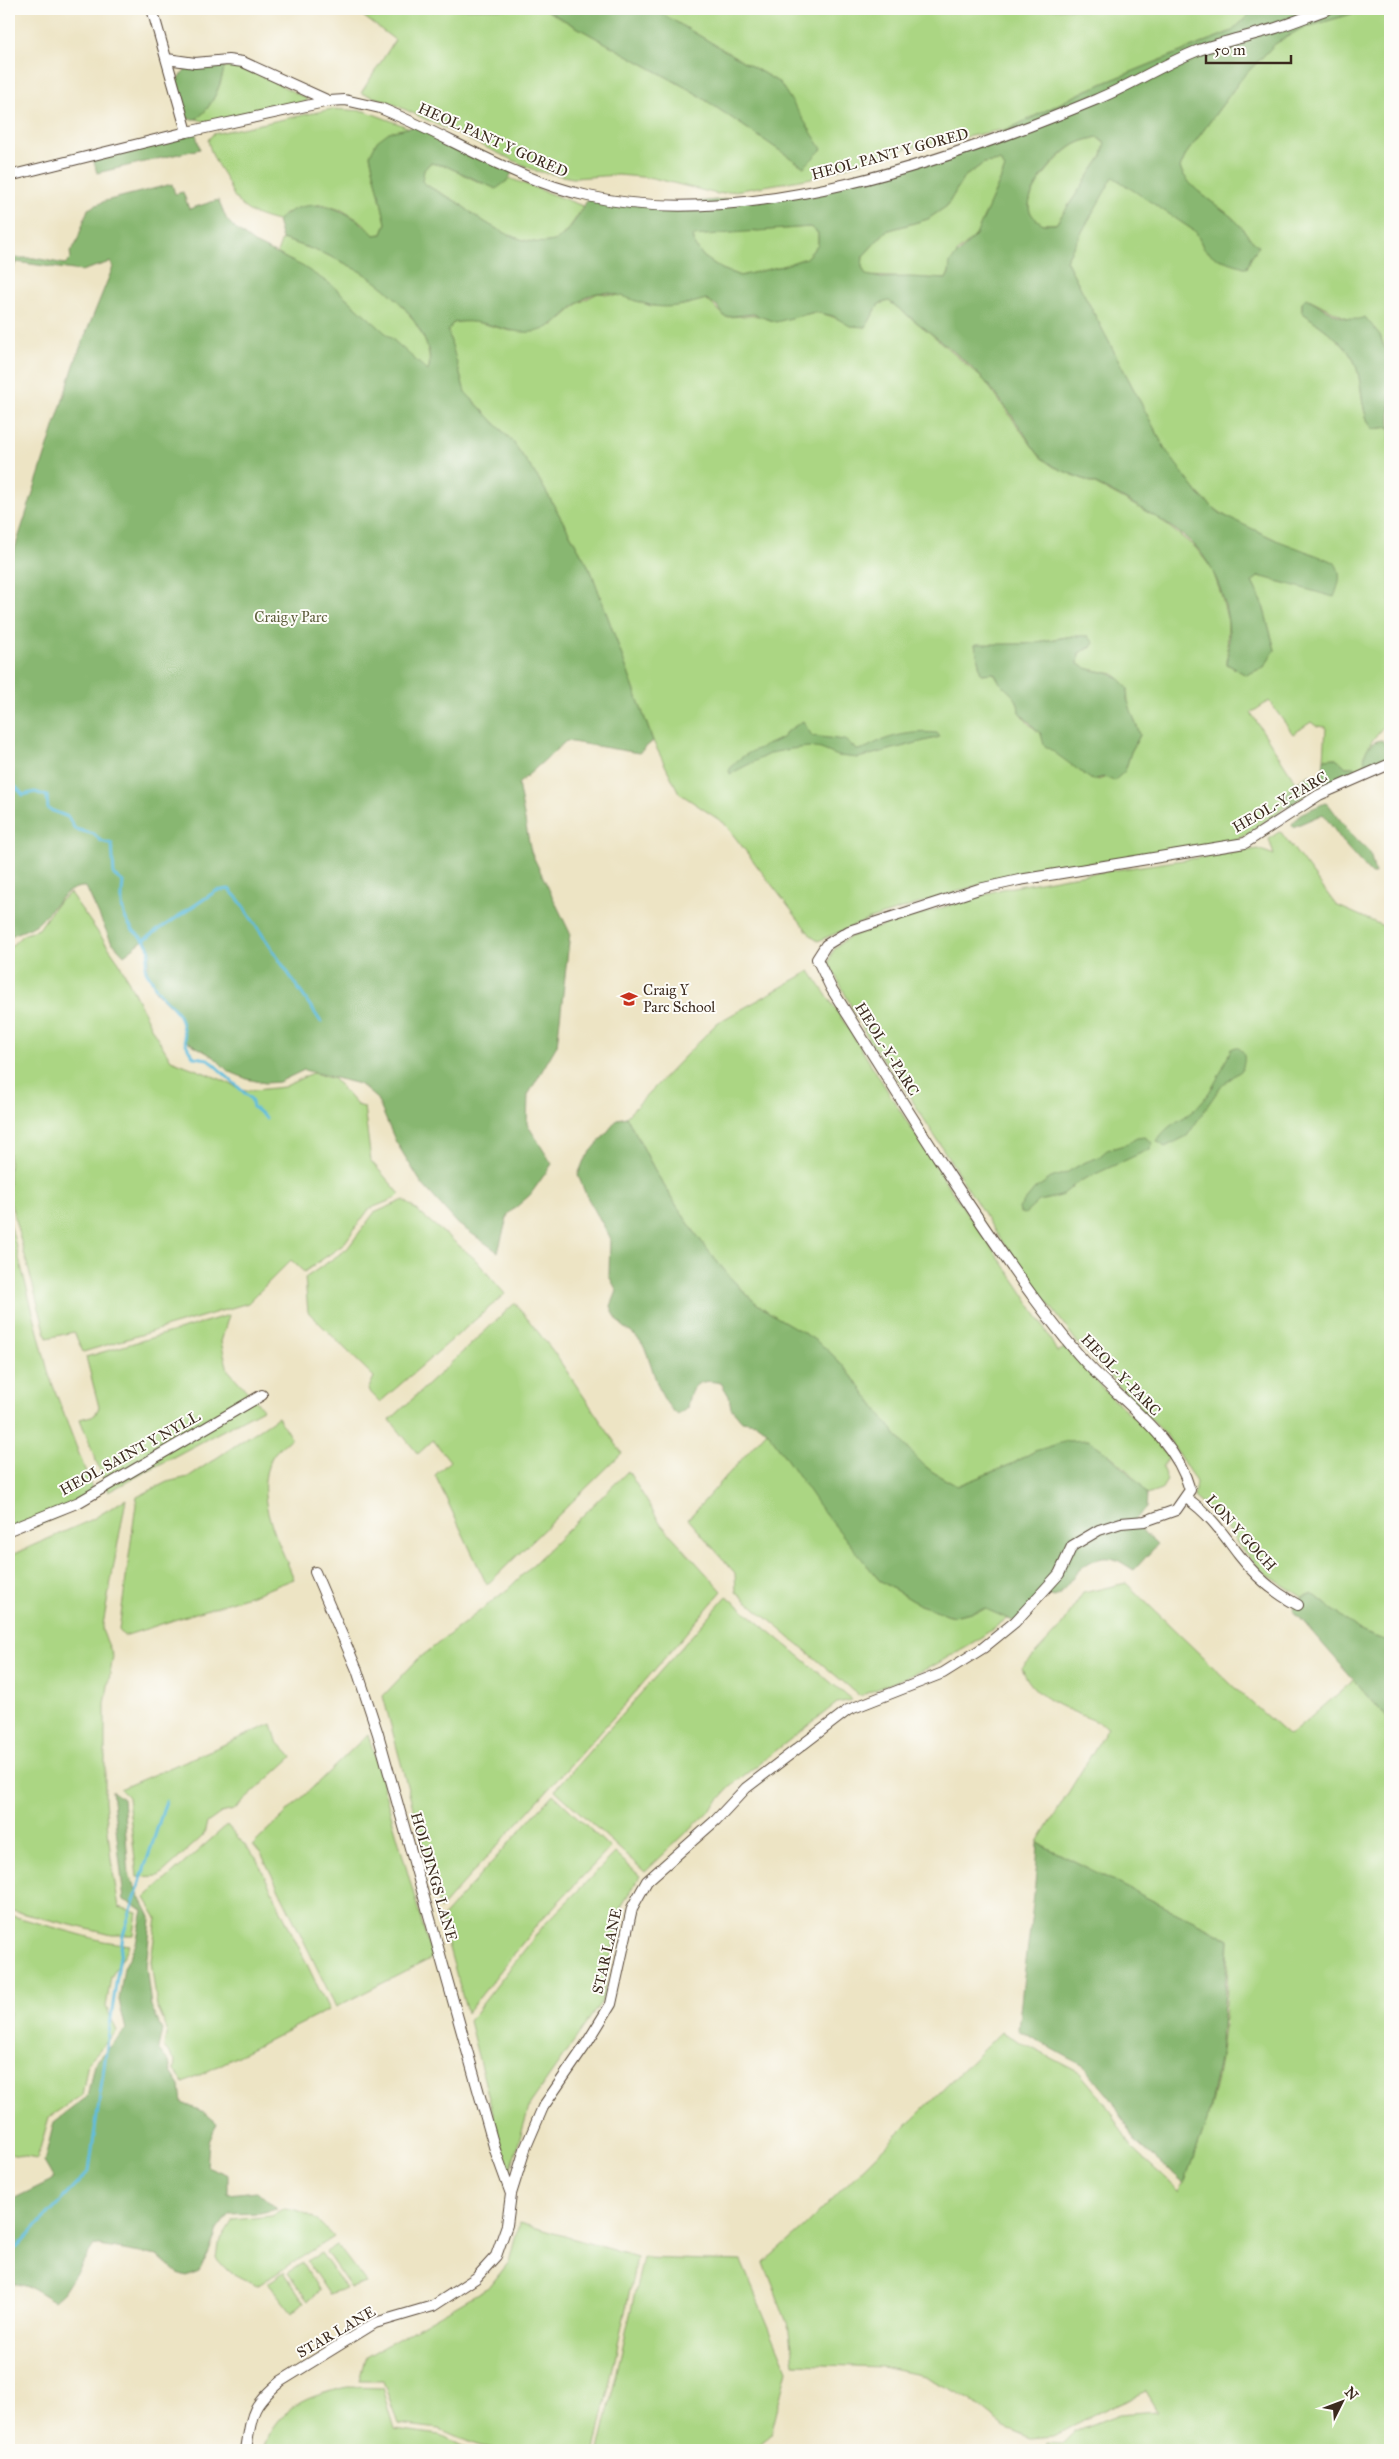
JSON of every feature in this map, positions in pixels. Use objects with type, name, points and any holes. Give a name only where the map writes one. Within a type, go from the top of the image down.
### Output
[{"type":"street","points":[[152,9],[186,132]]},
{"type":"street","name":"HEOL PANT Y GORED","points":[[9,176],[186,132],[329,101],[353,101],[380,108],[514,170],[589,196],[660,205],[737,203],[836,187],[973,147],[1097,100],[1200,50],[1278,27],[1328,9]]},
{"type":"street","points":[[167,59],[195,63],[228,60],[243,62],[329,101]]},
{"type":"street","name":"HEOL-Y-PARC","points":[[1186,1498],[1190,1490],[1186,1478],[1171,1451],[1154,1430],[1087,1364],[1035,1298],[947,1173],[832,988],[817,959],[826,945],[849,931],[979,889],[1028,878],[1245,843],[1318,795],[1390,764]]},
{"type":"street","name":"HEOL SAINT Y NYLL","points":[[9,1530],[78,1502],[262,1395]]},
{"type":"street","name":"STAR LANE","points":[[246,2450],[252,2414],[268,2392],[281,2381],[375,2323],[433,2306],[476,2278],[496,2256],[507,2225],[511,2194],[524,2149],[542,2107],[587,2043],[611,2004],[632,1908],[647,1881],[716,1820],[746,1788],[848,1710],[943,1673],[984,1648],[1015,1622],[1059,1574],[1072,1546],[1098,1530],[1121,1523],[1146,1521],[1176,1510],[1186,1498]]},
{"type":"street","name":"LON Y GOCH","points":[[1186,1498],[1203,1510],[1253,1571],[1282,1596],[1298,1605]]},
{"type":"street","name":"HOLDINGS LANE","points":[[316,1572],[357,1670],[378,1734],[495,2150],[511,2194]]},
{"type":"green space","points":[[366,9],[544,9],[692,91],[804,167],[780,83],[654,9],[1255,9],[1232,31],[1087,90],[1011,128],[895,151],[812,178],[717,194],[653,178],[618,175],[573,178],[536,171],[389,102],[361,93],[395,40],[363,16]]},
{"type":"green space","points":[[544,9],[654,9],[780,83],[822,149],[804,167],[692,91]]},
{"type":"green space","name":"Craig y Parc","points":[[1255,9],[1368,9],[1300,29],[1275,44],[1242,78],[1186,154],[1180,168],[1190,184],[1236,221],[1259,246],[1251,257],[1247,268],[1216,258],[1204,249],[1196,232],[1113,177],[1066,260],[1165,449],[1199,495],[1221,514],[1276,540],[1334,562],[1337,566],[1339,579],[1334,597],[1259,576],[1252,582],[1262,602],[1275,650],[1264,667],[1246,675],[1227,664],[1229,634],[1224,603],[1214,574],[1198,549],[1178,532],[1150,514],[1096,484],[1048,463],[1035,449],[985,381],[926,329],[889,301],[879,304],[866,327],[850,326],[833,316],[815,312],[776,322],[753,314],[725,317],[717,306],[706,299],[664,307],[644,304],[610,293],[597,293],[580,301],[558,320],[542,330],[532,332],[512,331],[474,322],[464,322],[453,323],[448,331],[465,392],[513,442],[540,481],[591,571],[653,741],[639,753],[566,741],[518,784],[531,852],[570,933],[557,1045],[528,1095],[527,1124],[552,1164],[530,1195],[508,1214],[498,1252],[458,1224],[422,1184],[396,1142],[377,1099],[359,1084],[304,1070],[279,1082],[265,1083],[247,1079],[228,1071],[214,1057],[185,1040],[179,1014],[156,992],[147,970],[151,951],[145,939],[124,955],[111,941],[86,887],[78,887],[71,890],[37,924],[9,937],[9,567],[78,353],[113,267],[110,262],[81,271],[16,262],[12,272],[9,271],[14,258],[34,258],[65,264],[71,258],[70,252],[76,244],[88,209],[105,201],[172,184],[175,194],[183,192],[189,209],[218,200],[227,220],[237,230],[254,243],[302,266],[333,286],[428,371],[430,356],[425,340],[408,313],[394,297],[361,272],[342,262],[282,239],[277,221],[289,212],[301,207],[314,205],[340,211],[364,225],[374,235],[382,234],[386,223],[370,155],[377,141],[389,132],[421,125],[514,170],[507,181],[496,189],[446,166],[430,163],[424,170],[422,181],[458,202],[474,215],[501,231],[522,240],[533,242],[553,241],[564,235],[569,229],[589,197],[660,205],[795,193],[931,160],[1011,128],[1087,90],[1232,31]],"holes":[[[1097,137],[1105,143],[1102,156],[1056,224],[1043,224],[1032,215],[1029,209],[1031,198],[1040,179],[1055,161],[1071,147]],[[1000,161],[1005,168],[976,235],[950,262],[949,273],[946,279],[881,278],[866,275],[862,267],[863,256],[886,231],[928,219],[947,206],[964,177],[984,163]],[[810,227],[818,233],[818,245],[806,258],[740,276],[722,269],[704,257],[695,246],[693,236]]]},
{"type":"green space","points":[[1368,9],[1376,9],[1390,16],[1390,364],[1380,335],[1307,298],[1302,303],[1302,312],[1337,339],[1353,359],[1359,376],[1363,406],[1373,429],[1390,427],[1390,718],[1368,748],[1365,755],[1366,768],[1357,772],[1354,767],[1346,767],[1336,758],[1324,759],[1326,727],[1316,726],[1311,722],[1293,734],[1269,701],[1251,713],[1297,784],[1289,791],[1283,803],[1285,807],[1248,834],[1228,843],[1056,868],[988,882],[870,919],[818,941],[812,937],[724,823],[679,793],[653,741],[591,571],[540,481],[513,442],[465,392],[447,331],[453,323],[469,320],[511,331],[554,325],[579,303],[598,293],[621,296],[651,306],[683,305],[706,299],[726,317],[795,316],[818,313],[866,327],[879,304],[889,301],[929,332],[985,381],[1040,457],[1054,467],[1097,485],[1158,518],[1196,548],[1212,569],[1221,594],[1228,622],[1227,664],[1246,675],[1264,667],[1275,650],[1262,602],[1252,582],[1259,576],[1289,583],[1276,540],[1234,521],[1212,507],[1183,475],[1165,449],[1066,260],[1113,176],[1196,232],[1204,249],[1247,268],[1251,257],[1259,246],[1236,221],[1190,184],[1180,168],[1186,154],[1242,78],[1275,44],[1300,29]],"holes":[[[1073,636],[1092,647],[1079,653],[1078,664],[1084,668],[1114,674],[1128,689],[1129,707],[1140,735],[1131,752],[1125,771],[1098,780],[1029,724],[1019,712],[1019,701],[1013,692],[1003,686],[994,673],[981,674],[975,645],[1026,644]]]},
{"type":"green space","points":[[222,64],[224,67],[221,81],[211,103],[196,119],[187,119],[174,85],[179,77],[184,71],[193,66]]},
{"type":"green space","points":[[224,67],[234,67],[255,73],[306,98],[307,102],[211,123],[196,119],[215,96]]},
{"type":"green space","points":[[332,109],[365,111],[410,128],[389,132],[370,155],[386,223],[382,234],[374,235],[363,223],[342,210],[322,204],[285,213],[277,221],[253,213],[238,202],[214,159],[208,140],[213,134]]},
{"type":"green space","points":[[195,131],[200,149],[97,173],[92,155]]},
{"type":"green space","points":[[1097,137],[1105,144],[1102,156],[1056,224],[1043,224],[1032,215],[1029,209],[1031,198],[1040,179],[1055,161],[1071,147]]},
{"type":"green space","points":[[1000,161],[1005,168],[976,236],[958,251],[946,279],[866,276],[862,267],[863,256],[886,231],[928,219],[947,206],[964,177],[984,163]]},
{"type":"green space","points":[[430,163],[446,166],[481,183],[507,181],[509,178],[583,206],[570,226],[557,239],[543,243],[523,240],[492,226],[458,202],[422,181],[424,170]]},
{"type":"green space","points":[[810,227],[818,233],[818,245],[806,258],[783,266],[740,276],[722,269],[704,257],[695,246],[693,235]]},
{"type":"green space","points":[[282,239],[323,253],[342,262],[379,284],[394,297],[408,313],[425,340],[429,356],[428,372],[333,286],[277,253]]},
{"type":"green space","points":[[1306,298],[1342,317],[1358,319],[1365,317],[1380,335],[1390,364],[1390,427],[1373,429],[1369,423],[1363,406],[1359,376],[1353,359],[1337,339],[1302,312],[1302,302]]},
{"type":"green space","points":[[1073,636],[1088,636],[1094,643],[1091,647],[1079,653],[1078,664],[1085,668],[1117,677],[1128,689],[1127,699],[1140,735],[1131,752],[1125,771],[1114,781],[1104,777],[1092,780],[1044,745],[1041,734],[1019,712],[1016,700],[1000,683],[994,673],[981,674],[975,644],[1026,644]]},
{"type":"green space","points":[[803,721],[812,736],[845,740],[857,750],[879,741],[902,735],[923,732],[937,733],[940,737],[858,758],[838,756],[821,749],[809,747],[791,749],[771,753],[730,774],[729,771],[739,759],[783,737],[786,732]]},
{"type":"green space","points":[[1382,740],[1390,751],[1388,758],[1371,769],[1366,768],[1364,758],[1369,746]]},
{"type":"green space","points":[[1336,758],[1346,767],[1354,767],[1357,772],[1338,780],[1321,783],[1290,806],[1285,807],[1283,801],[1291,787],[1309,775],[1322,777],[1324,759]]},
{"type":"green space","points":[[1325,803],[1329,805],[1350,833],[1370,852],[1375,874],[1371,874],[1346,846],[1323,814],[1293,827],[1292,824],[1302,813]]},
{"type":"green space","points":[[1280,831],[1336,905],[1390,929],[1390,1642],[1358,1630],[1312,1593],[1302,1597],[1266,1574],[1243,1551],[1222,1522],[1194,1497],[1196,1482],[1167,1436],[1080,1346],[996,1233],[905,1089],[869,1040],[829,963],[835,948],[857,934],[1002,889],[1067,877],[1258,849],[1274,855],[1269,839]]},
{"type":"green space","points":[[70,893],[119,962],[152,1029],[171,1060],[245,1091],[284,1087],[312,1073],[334,1079],[357,1105],[364,1107],[371,1161],[400,1194],[396,1198],[369,1209],[343,1245],[304,1272],[291,1260],[248,1303],[83,1352],[74,1332],[47,1338],[9,1197],[9,948],[23,935],[39,929],[57,903]]},
{"type":"green space","points":[[810,971],[949,1187],[1020,1288],[1057,1352],[1065,1348],[1111,1397],[1135,1418],[1169,1457],[1162,1467],[1167,1480],[1161,1490],[1147,1495],[1120,1464],[1088,1440],[1035,1451],[1012,1464],[957,1486],[932,1472],[912,1454],[836,1358],[814,1340],[766,1310],[744,1292],[708,1250],[676,1205],[626,1117],[717,1023]]},
{"type":"green space","points":[[1236,1047],[1244,1053],[1242,1070],[1221,1086],[1187,1136],[1165,1147],[1157,1141],[1167,1129],[1193,1111],[1204,1100],[1217,1079],[1231,1049]]},
{"type":"green space","points":[[626,1117],[676,1205],[697,1236],[732,1279],[755,1302],[814,1340],[836,1358],[912,1454],[929,1469],[957,1486],[1012,1464],[1035,1451],[1067,1441],[1088,1440],[1106,1452],[1140,1484],[1147,1495],[1146,1508],[1133,1522],[1157,1545],[1134,1570],[1117,1560],[1108,1558],[1090,1562],[1076,1573],[1060,1595],[1054,1597],[1042,1593],[1015,1622],[986,1609],[953,1616],[920,1605],[879,1580],[819,1506],[767,1431],[756,1423],[742,1421],[731,1408],[729,1396],[721,1383],[706,1382],[696,1385],[690,1394],[687,1408],[678,1415],[665,1401],[661,1393],[643,1344],[621,1325],[616,1318],[611,1306],[617,1291],[609,1276],[610,1237],[586,1195],[578,1175],[584,1160],[618,1119]]},
{"type":"green space","points":[[1145,1137],[1153,1143],[1150,1149],[1078,1182],[1061,1196],[1039,1201],[1025,1214],[1020,1213],[1019,1208],[1035,1189],[1051,1178],[1099,1157],[1107,1150],[1124,1145],[1137,1138]]},
{"type":"green space","points":[[404,1200],[474,1258],[505,1294],[380,1402],[368,1390],[374,1377],[308,1312],[305,1278],[347,1249],[374,1213]]},
{"type":"green space","points":[[9,1219],[49,1375],[95,1496],[71,1511],[9,1538]]},
{"type":"green space","points":[[515,1303],[553,1351],[622,1453],[487,1585],[435,1475],[450,1461],[433,1440],[418,1454],[390,1420]]},
{"type":"green space","points":[[229,1315],[221,1342],[228,1370],[263,1409],[108,1492],[80,1419],[95,1415],[99,1407],[86,1357]]},
{"type":"green space","points":[[278,1417],[291,1438],[272,1457],[266,1472],[266,1503],[275,1535],[294,1579],[255,1594],[124,1636],[119,1630],[137,1497],[167,1482],[188,1477]]},
{"type":"green space","points":[[767,1431],[820,1506],[879,1580],[920,1605],[953,1616],[986,1609],[1008,1618],[977,1640],[933,1666],[860,1696],[736,1592],[735,1573],[688,1519]]},
{"type":"green space","points":[[628,1471],[661,1524],[722,1591],[620,1710],[440,1909],[383,1696],[418,1659],[508,1589]]},
{"type":"green space","points":[[126,1499],[102,1630],[113,1656],[105,1704],[105,1801],[111,1860],[119,1907],[137,1912],[134,1935],[112,1935],[9,1910],[9,1556],[91,1520]]},
{"type":"green space","points":[[1126,1583],[1237,1690],[1289,1736],[1354,1680],[1390,1721],[1390,2450],[1045,2450],[1047,2443],[1062,2444],[1075,2431],[1119,2414],[1158,2411],[1146,2391],[1093,2415],[1054,2436],[1032,2438],[1005,2427],[971,2400],[924,2376],[882,2367],[794,2364],[790,2331],[764,2262],[802,2229],[1001,2032],[1080,2073],[1105,2103],[1131,2147],[1179,2191],[1184,2184],[1204,2130],[1217,2077],[1226,2008],[1229,1939],[1038,1843],[1108,1727],[1058,1705],[1047,1698],[1036,1690],[1022,1668],[1061,1626],[1083,1593]]},
{"type":"green space","points":[[1312,1593],[1358,1630],[1390,1642],[1390,1721],[1293,1610],[1294,1602]]},
{"type":"green space","points":[[727,1596],[852,1700],[837,1703],[733,1784],[708,1812],[645,1872],[555,1790]]},
{"type":"green space","points":[[272,1724],[277,1741],[292,1757],[234,1810],[221,1813],[207,1823],[203,1836],[159,1876],[137,1877],[128,1797],[120,1789]]},
{"type":"green space","points":[[368,1734],[432,1958],[336,2007],[262,1855],[253,1845]]},
{"type":"green space","points":[[112,1791],[123,1799],[129,1875],[151,1919],[146,1966],[151,2006],[162,2030],[158,2049],[169,2062],[171,2072],[180,2086],[182,2103],[204,2112],[217,2123],[209,2142],[207,2166],[228,2175],[228,2194],[257,2191],[277,2209],[260,2213],[229,2214],[217,2230],[209,2252],[199,2271],[187,2276],[177,2273],[158,2256],[94,2245],[63,2293],[54,2301],[32,2288],[9,2282],[9,2201],[54,2179],[44,2162],[54,2122],[87,2097],[94,2064],[126,2030],[119,2000],[124,1968],[136,1944],[143,1910],[124,1900]]},
{"type":"green space","points":[[553,1794],[610,1848],[540,1921],[467,2013],[441,1919]]},
{"type":"green space","points":[[227,1825],[256,1858],[329,2010],[184,2083],[174,2071],[175,2060],[164,2047],[167,2029],[157,2006],[151,1961],[157,1918],[145,1898]]},
{"type":"green space","points":[[1038,1843],[1229,1939],[1220,2055],[1207,2121],[1184,2184],[1134,2140],[1112,2100],[1084,2066],[1018,2030]]},
{"type":"green space","points":[[615,1853],[640,1876],[621,1907],[602,2001],[530,2104],[510,2172],[502,2149],[469,2021],[544,1925]]},
{"type":"green space","points":[[9,1915],[103,1941],[130,1945],[111,1977],[106,2007],[117,2031],[88,2062],[82,2095],[49,2117],[37,2159],[9,2154]]},
{"type":"green space","points":[[285,2208],[300,2211],[312,2217],[333,2237],[257,2286],[228,2271],[216,2258],[218,2244],[233,2220],[272,2216]]},
{"type":"green space","points":[[519,2223],[637,2257],[595,2450],[505,2450],[479,2446],[440,2429],[398,2424],[383,2381],[359,2381],[365,2358],[490,2286],[509,2262]]},
{"type":"green space","points":[[337,2245],[366,2283],[351,2288],[326,2252]]},
{"type":"green space","points":[[321,2253],[346,2288],[329,2294],[307,2261]]},
{"type":"green space","points":[[643,2258],[741,2261],[787,2370],[771,2435],[761,2443],[758,2450],[599,2450]]},
{"type":"green space","points":[[302,2263],[320,2291],[308,2300],[288,2273]]},
{"type":"green space","points":[[284,2272],[304,2302],[292,2313],[268,2283]]},
{"type":"green space","points":[[348,2387],[382,2388],[394,2429],[440,2435],[470,2450],[262,2450],[277,2423],[295,2406],[319,2395]]},
{"type":"waterway","points":[[9,784],[13,784],[23,795],[35,792],[47,796],[48,809],[68,817],[75,829],[94,834],[101,841],[112,844],[114,875],[123,882],[122,901],[126,919],[133,930],[143,939],[150,951],[145,966],[146,971],[159,992],[178,1013],[185,1042],[190,1051],[194,1057],[208,1059],[251,1099],[253,1107],[266,1118]]},
{"type":"waterway","points":[[145,939],[216,891],[229,889],[239,900],[321,1022]]},
{"type":"waterway","points":[[9,2255],[89,2171],[123,1935],[166,1801]]},
{"type":"place","name":"Craig Y Parc School","points":[[629,999]]}]
